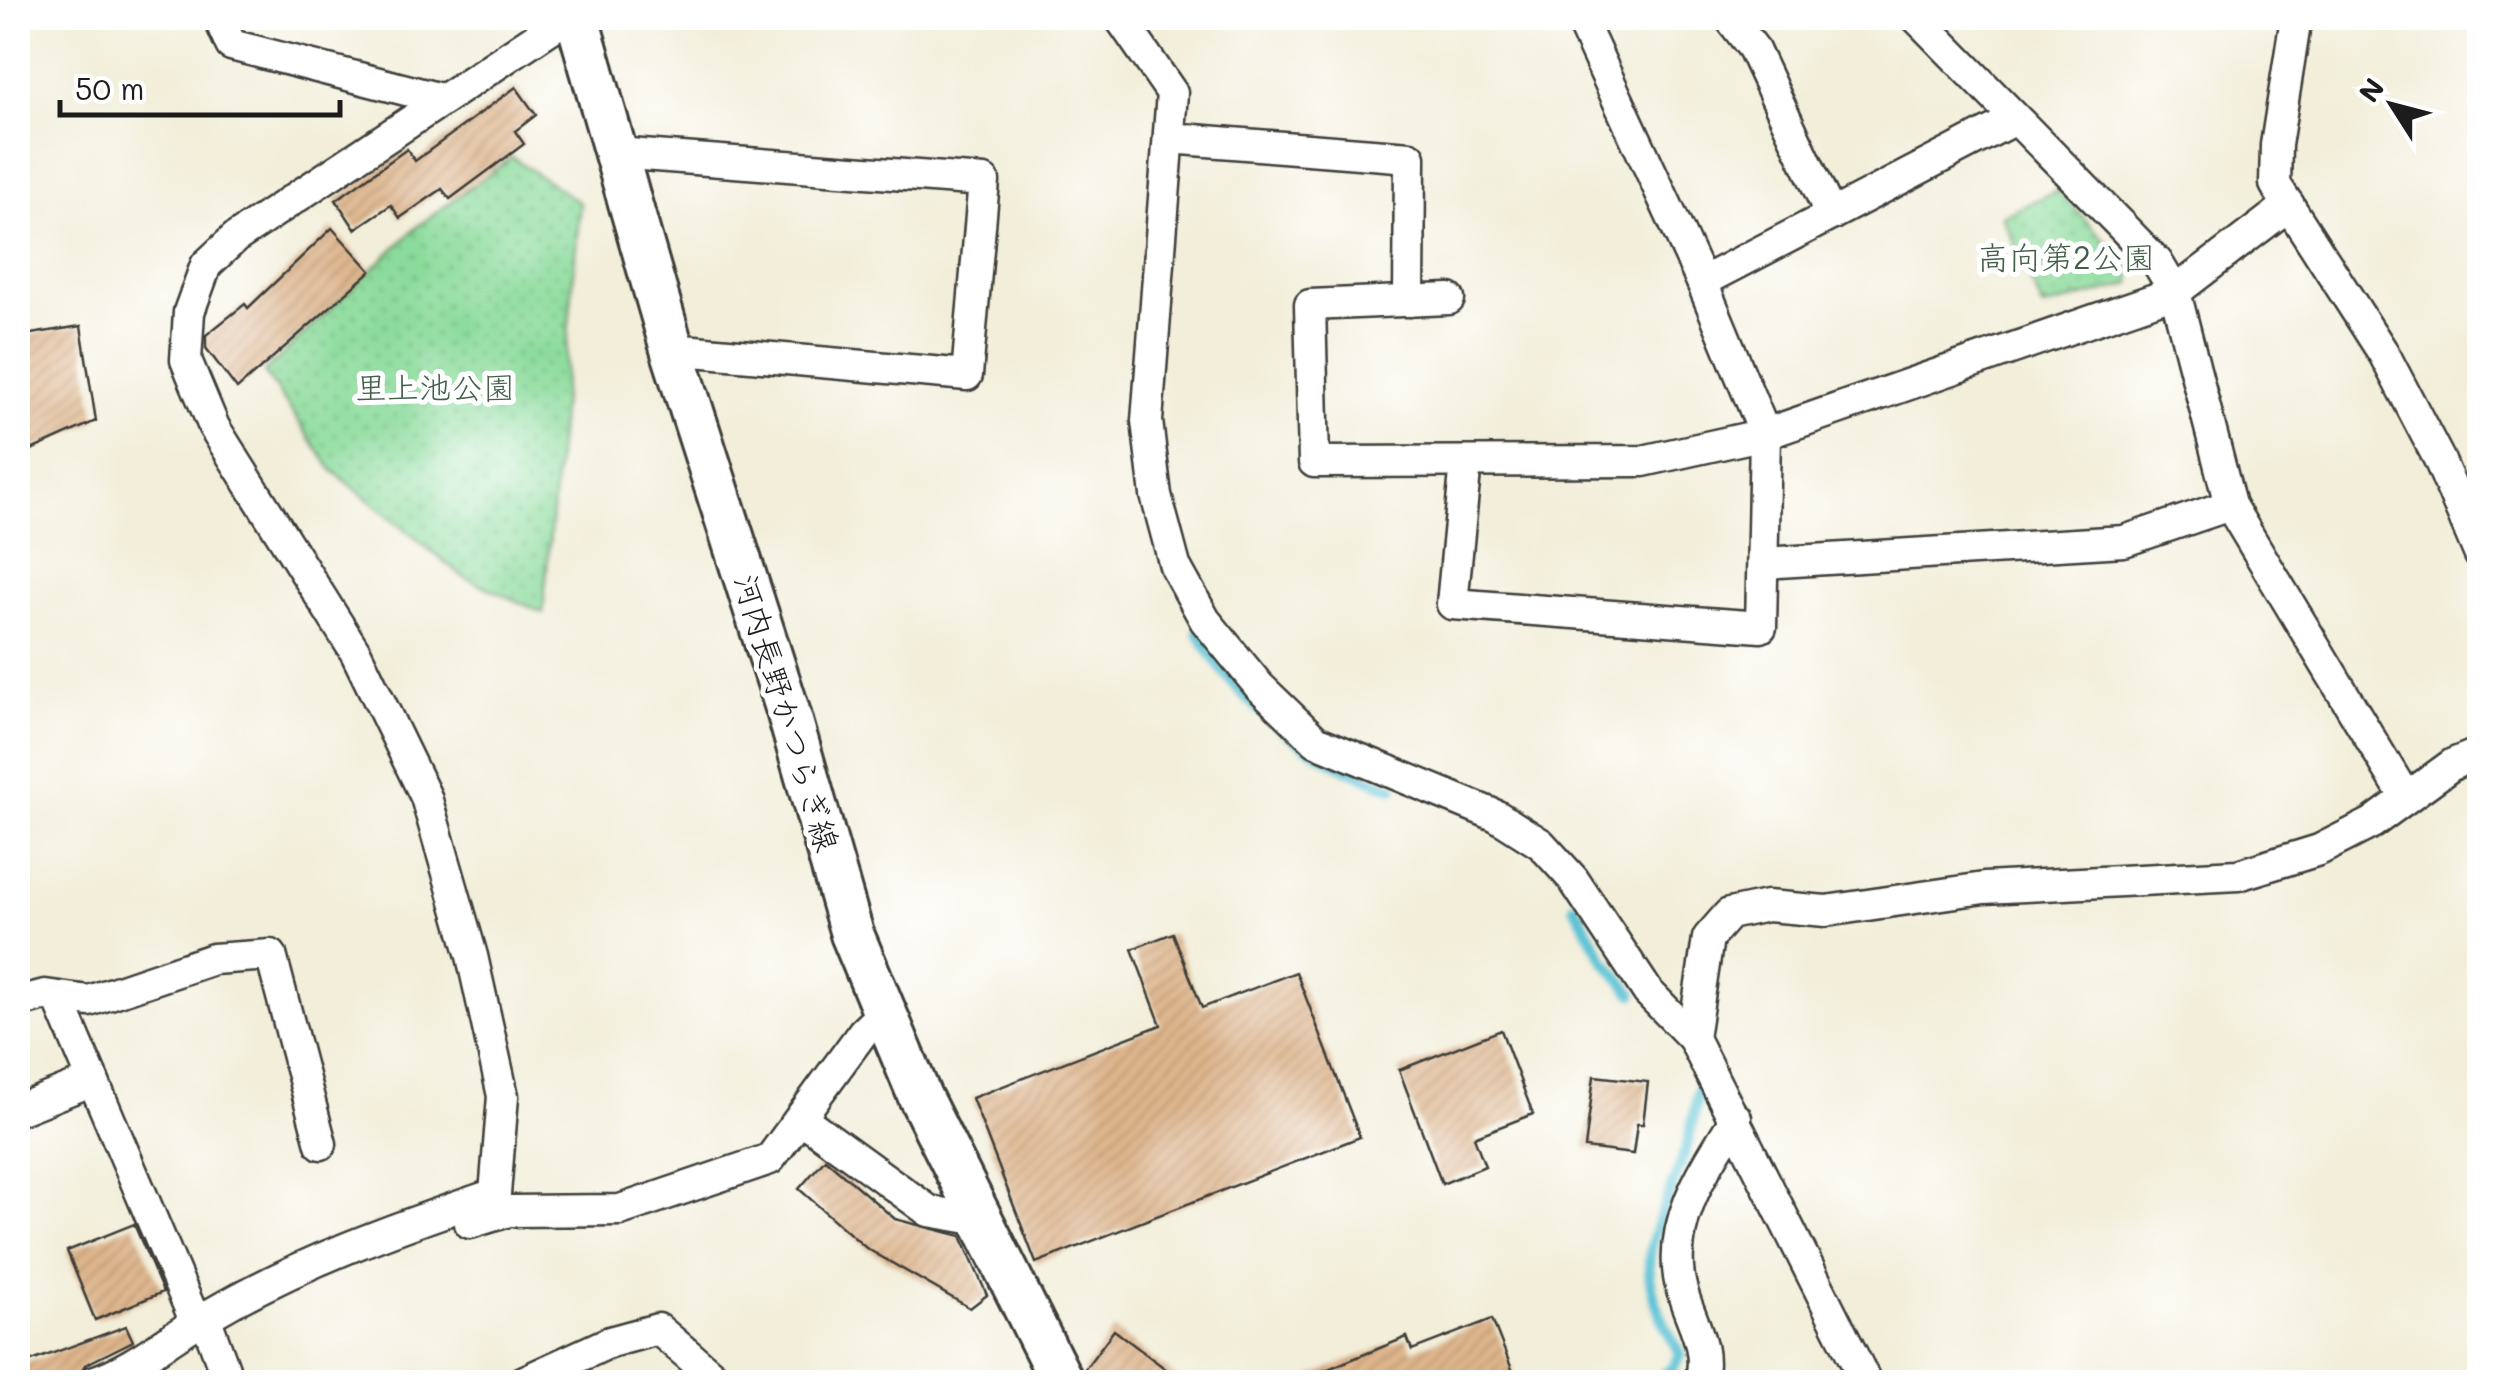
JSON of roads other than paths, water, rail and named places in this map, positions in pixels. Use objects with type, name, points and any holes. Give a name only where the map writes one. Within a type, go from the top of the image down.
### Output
[{"type":"main road","name":"河内長野かつらぎ線","points":[[577,18],[672,349],[788,711],[852,934],[920,1097],[1062,1382]]},
{"type":"street","points":[[219,18],[230,45],[441,99]]},
{"type":"street","points":[[94,1382],[139,1364],[200,1320],[350,1244],[496,1194],[503,1096],[472,956],[426,798],[356,652],[214,428],[186,360],[189,312],[206,265],[235,238],[566,18]]},
{"type":"street","points":[[1120,18],[1172,93],[1147,422],[1156,495],[1175,566],[1205,620],[1259,686],[1316,741],[1497,816],[1541,844],[1572,879],[1648,992],[1693,1038],[1866,1382]]},
{"type":"street","points":[[1466,462],[1452,604],[1761,627],[1765,434],[1702,282],[1580,18]]},
{"type":"street","points":[[1730,18],[1753,48],[1831,215]]},
{"type":"street","points":[[1917,18],[2156,262],[2175,292],[2230,505],[2406,798]]},
{"type":"street","points":[[2296,18],[2276,145],[2275,184],[2384,354],[2439,459],[2480,554]]},
{"type":"street","points":[[1702,282],[2013,120]]},
{"type":"street","points":[[1169,138],[1410,157],[1409,301]]},
{"type":"street","points":[[616,153],[984,181],[967,375],[672,349]]},
{"type":"street","points":[[1449,299],[1310,305],[1314,462],[1643,461],[1765,434],[2175,292],[2289,206]]},
{"type":"street","points":[[1764,563],[2124,541],[2230,505]]},
{"type":"street","points":[[1693,1038],[1708,938],[1729,914],[1767,906],[1826,912],[1984,888],[2238,874],[2319,850],[2372,823],[2454,764],[2480,753]]},
{"type":"street","points":[[18,1002],[46,995],[88,1001],[213,959],[271,955],[321,1144]]},
{"type":"street","points":[[58,998],[229,1382]]},
{"type":"street","points":[[350,1244],[424,1237],[509,1211],[620,1210],[770,1159],[862,1032],[884,1012]]},
{"type":"street","points":[[18,1110],[93,1080]]},
{"type":"street","points":[[801,1118],[929,1211],[981,1220]]},
{"type":"street","points":[[1700,1382],[1704,1370],[1699,1328],[1679,1280],[1678,1230],[1702,1174],[1736,1118]]},
{"type":"street","points":[[523,1382],[610,1342],[658,1330],[720,1382]]},
{"type":"waterway","points":[[1198,632],[1235,685],[1281,728],[1335,763],[1393,788]]},
{"type":"waterway","points":[[1574,906],[1604,960],[1633,994]]},
{"type":"waterway","points":[[1653,1382],[1673,1368],[1680,1354],[1663,1321],[1649,1270],[1656,1228],[1691,1131],[1700,1079],[1696,1070]]},
{"type":"park label","name":"高向第2公園","points":[[2066,258]]},
{"type":"park label","name":"里上池公園","points":[[435,388]]}]
